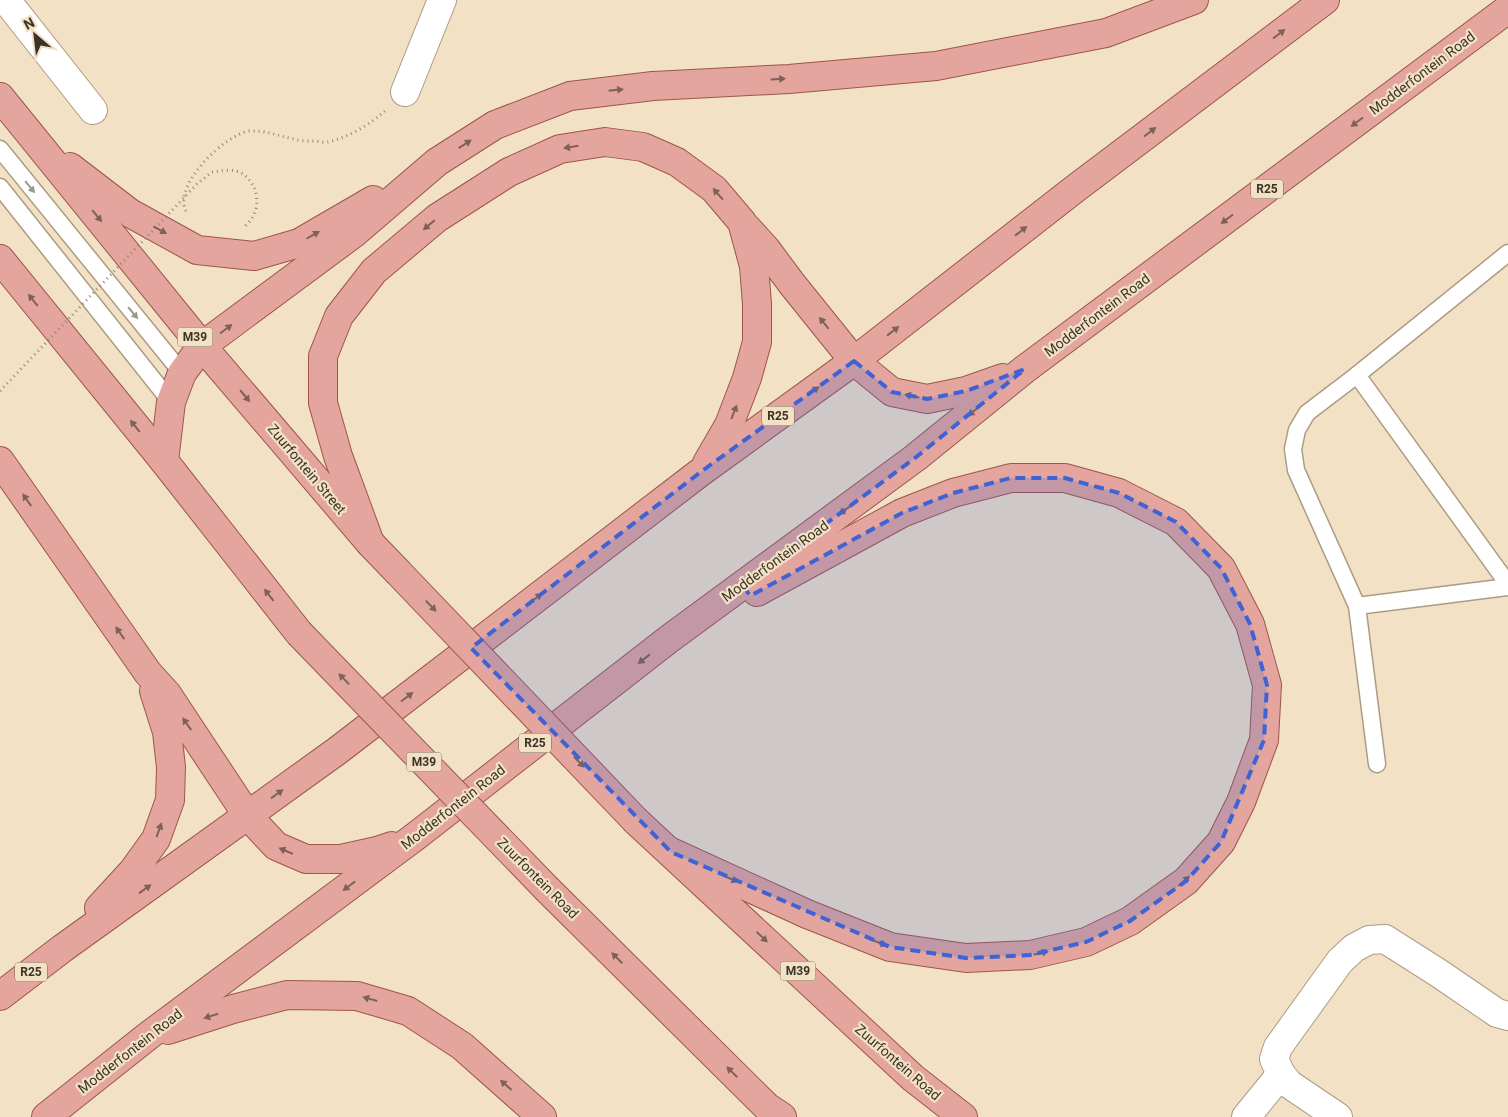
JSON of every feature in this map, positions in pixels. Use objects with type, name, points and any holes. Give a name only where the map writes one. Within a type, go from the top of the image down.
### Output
[{"type":"main road","points":[[35,140],[130,213],[197,250],[254,256],[300,243],[437,162],[495,125],[570,96],[653,86],[789,79],[936,66],[1106,33],[1194,0]]},
{"type":"main road","name":"R25","points":[[0,996],[62,948],[338,751],[702,471],[854,361],[1076,188],[1325,0]]},
{"type":"main road","name":"Modderfontein Road","points":[[46,1117],[148,1036],[416,836],[670,639],[915,458],[1025,369],[1508,9]]},
{"type":"main road","name":"Zuurfontein Street","points":[[0,97],[202,346],[370,543],[636,821]]},
{"type":"main road","points":[[370,543],[338,456],[323,403],[323,356],[339,316],[374,271],[438,218],[509,172],[560,149],[605,142],[643,147],[677,162],[714,189],[766,249],[854,361],[892,392],[926,399],[966,391],[1025,369]]},
{"type":"main road","points":[[164,461],[171,402],[182,373],[202,346],[353,234],[437,162]]},
{"type":"main road","points":[[702,471],[729,425],[747,378],[757,342],[754,266],[742,222]]},
{"type":"main road","name":"M39","points":[[0,259],[164,461]]},
{"type":"main road","name":"Zuurfontein Road","points":[[164,461],[299,633],[548,890],[775,1114]]},
{"type":"main road","points":[[0,462],[148,673],[167,694],[247,816],[276,846],[306,859],[341,859],[377,852],[416,836]]},
{"type":"main road","points":[[670,639],[902,513],[953,493],[1011,478],[1065,478],[1118,492],[1176,522],[1182,528],[1221,568],[1250,624],[1268,685],[1264,740],[1241,802],[1221,842],[1186,881],[1130,921],[1086,942],[1030,955],[966,958],[890,946],[807,914],[670,852]]},
{"type":"main road","points":[[62,948],[139,863],[156,839],[170,800],[171,767],[167,732],[148,673]]},
{"type":"main road","name":"Zuurfontein Road","points":[[636,821],[913,1078],[963,1117]]},
{"type":"main road","points":[[148,1036],[233,1009],[287,995],[357,996],[408,1010],[462,1046],[542,1117]]},
{"type":"street","points":[[6,0],[93,110]]},
{"type":"street","points":[[405,92],[442,0]]},
{"type":"street","points":[[1338,1117],[1289,1084],[1281,1074],[1274,1059],[1278,1046],[1340,961],[1354,948],[1369,940],[1385,939],[1502,1015]]},
{"type":"street","points":[[1246,1117],[1281,1074]]},
{"type":"lane","points":[[0,149],[182,373]]},
{"type":"lane","points":[[0,188],[171,402]]},
{"type":"lane","points":[[1377,764],[1357,606],[1296,470],[1293,449],[1297,430],[1307,413],[1508,253]]},
{"type":"lane","points":[[1357,375],[1508,586],[1357,606]]},
{"type":"path","points":[[189,216],[184,207],[186,186],[194,173],[209,157],[230,140],[247,132],[266,131],[296,140],[327,142],[356,131],[376,119],[405,92]]},
{"type":"path","points":[[0,391],[197,184],[212,172],[228,170],[242,174],[251,184],[257,196],[258,206],[255,216],[248,225],[241,229]]},
{"type":"highlighted area","points":[[854,361],[892,392],[927,399],[966,391],[1025,369],[915,458],[743,585],[750,596],[902,513],[953,493],[1011,478],[1065,478],[1119,493],[1176,522],[1221,568],[1250,624],[1267,685],[1264,740],[1221,842],[1186,881],[1130,921],[1086,942],[1030,955],[966,958],[890,947],[671,852],[471,648],[702,471]]}]
